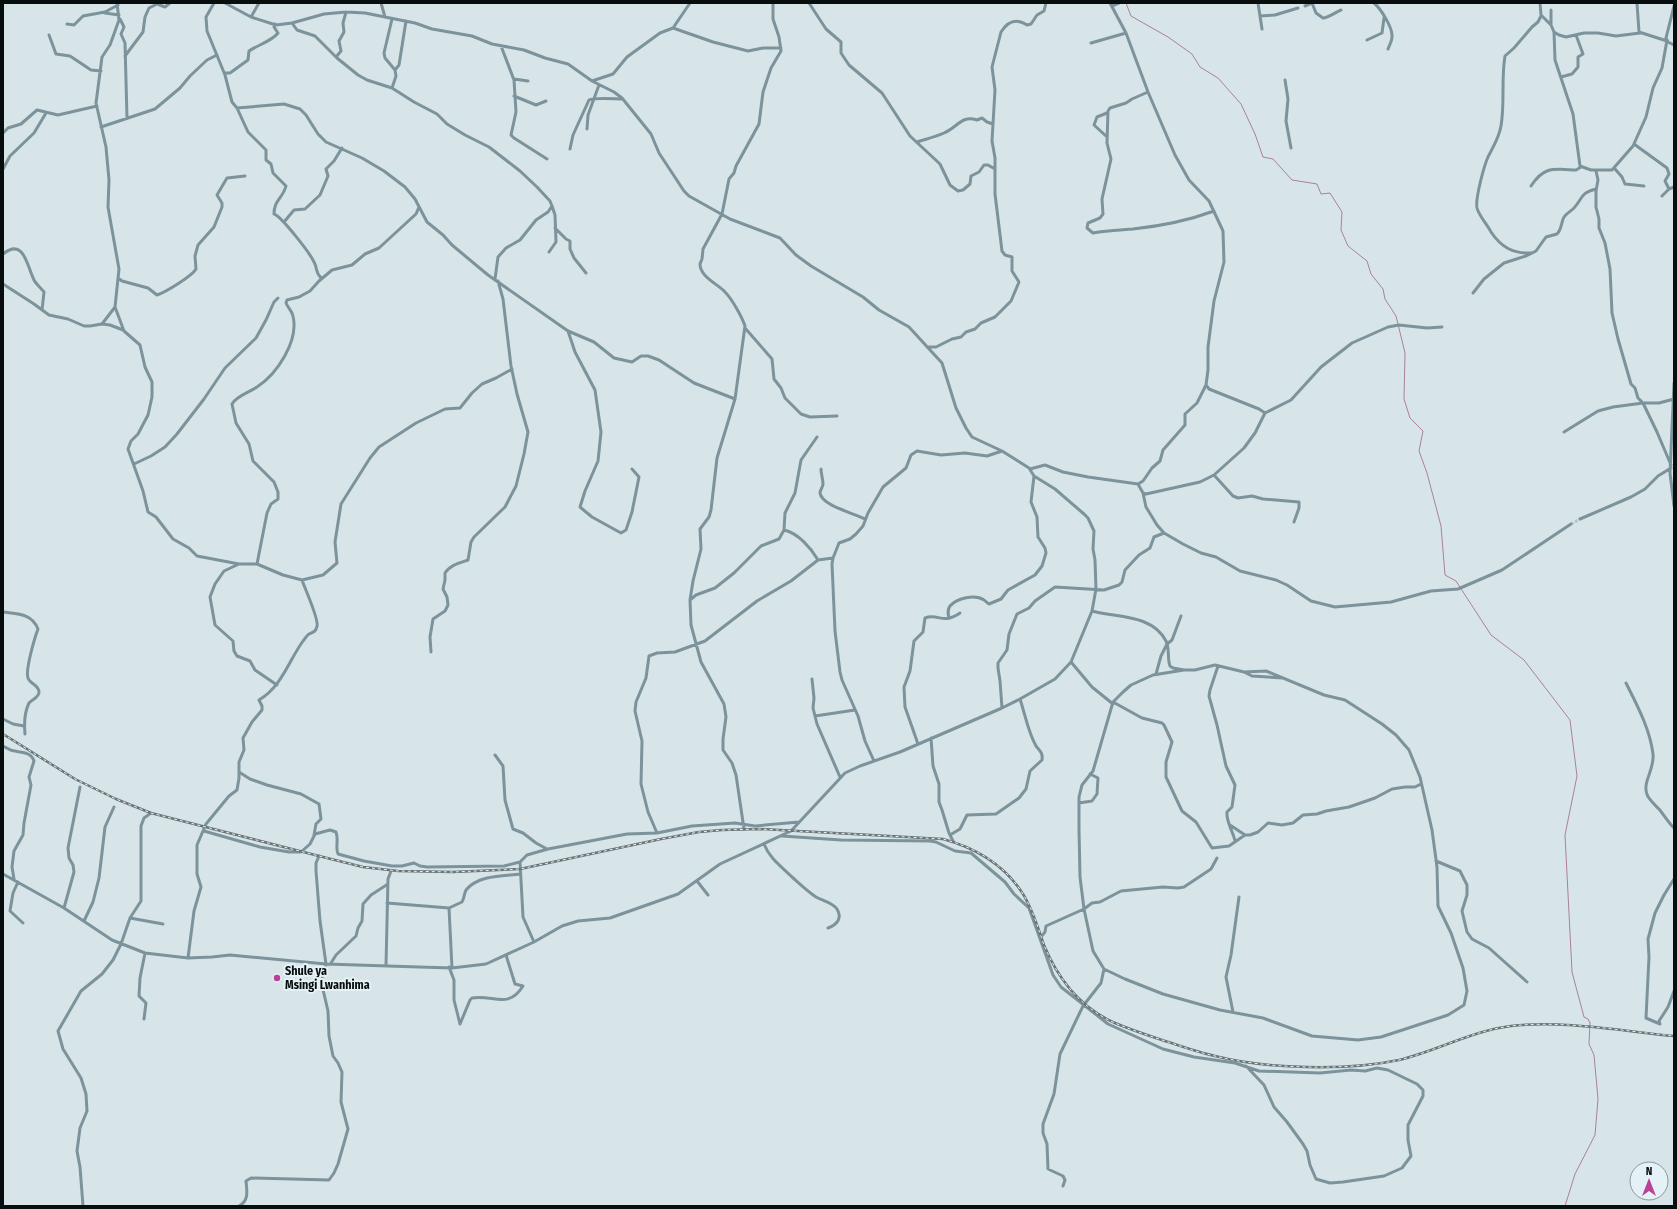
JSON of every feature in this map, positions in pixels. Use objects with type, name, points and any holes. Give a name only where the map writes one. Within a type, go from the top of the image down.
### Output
[{"type":"street","points":[[125,56],[143,32],[145,17],[149,8],[157,4],[165,7],[170,3]]},
{"type":"street","points":[[214,3],[205,22],[208,35],[224,73],[232,102],[237,108],[248,132],[266,150],[266,160],[271,164],[272,170],[286,186],[284,192],[275,203],[274,214],[279,215],[307,250],[315,263],[316,272],[321,278]]},
{"type":"street","points":[[3,874],[64,908],[121,944],[145,953],[188,958],[212,958],[230,955],[326,964],[450,968],[486,964],[534,942],[556,929],[572,922],[610,918],[678,894],[720,864],[791,831],[822,799],[840,777],[860,766],[918,744],[1002,708],[1055,679],[1072,662],[1092,611],[1096,589],[1093,549],[1094,531],[1088,518],[1055,489],[1034,476],[1030,468],[1002,451],[976,439],[969,434],[956,408],[944,367],[908,328],[879,310],[863,297],[811,266],[796,255],[780,238],[730,219],[697,201],[684,191],[659,153],[651,134],[623,99],[614,92],[592,81],[568,64],[545,58],[524,50],[489,43],[472,36],[432,29],[406,21],[365,13],[346,12],[324,14],[292,23],[275,24],[251,17],[225,3]]},
{"type":"street","points":[[251,17],[259,3]]},
{"type":"street","points":[[381,3],[385,17]]},
{"type":"street","points":[[592,81],[613,74],[627,57],[660,33],[674,28],[690,3]]},
{"type":"street","points":[[773,3],[773,19],[781,48],[777,59],[770,68],[763,92],[759,124],[736,166],[734,173],[729,179],[722,214],[702,249],[700,267],[703,272],[726,292],[741,317],[745,328],[772,359],[774,378],[781,388],[785,398],[801,414],[810,417],[837,416]]},
{"type":"street","points":[[809,3],[826,29],[841,42],[841,53],[849,65],[882,93],[896,117],[910,136],[940,164],[950,185],[958,191],[962,190],[970,184],[971,176],[979,172],[983,166],[988,165],[995,169]]},
{"type":"street","points":[[927,347],[936,347],[952,339],[961,337],[966,332],[975,329],[981,323],[995,317],[1011,301],[1019,282],[1013,273],[1012,257],[1005,256],[1002,251],[995,194],[995,169],[992,141],[995,86],[992,68],[1001,32],[1007,25],[1014,21],[1022,22],[1027,25],[1031,24],[1037,15],[1044,11],[1046,3]]},
{"type":"street","points":[[1030,468],[1045,465],[1063,472],[1138,484],[1143,481],[1160,461],[1162,452],[1184,426],[1185,414],[1197,403],[1206,385],[1208,370],[1208,347],[1214,301],[1225,255],[1222,227],[1209,201],[1191,183],[1171,147],[1126,33],[1111,5],[1119,3]]},
{"type":"street","points":[[1258,3],[1262,29]]},
{"type":"street","points":[[1304,6],[1312,3],[1316,12],[1323,18],[1327,18],[1335,12],[1341,10]]},
{"type":"street","points":[[1374,3],[1384,17],[1392,36],[1388,49]]},
{"type":"street","points":[[1540,3],[1539,10],[1541,16],[1551,25],[1554,32],[1555,57],[1574,119],[1581,167]]},
{"type":"street","points":[[1637,3],[1639,19],[1638,30],[1640,33]]},
{"type":"street","points":[[67,24],[74,25],[83,16],[103,12],[118,4],[119,16],[115,34],[102,57],[97,106],[107,163],[109,180],[108,207],[118,269],[115,307],[124,331]]},
{"type":"street","points":[[1531,186],[1537,176],[1542,172],[1560,168],[1576,170],[1581,167],[1596,171],[1610,171],[1615,169],[1634,144],[1647,113],[1653,88],[1662,68],[1667,41],[1666,36],[1674,6]]},
{"type":"street","points":[[1260,16],[1275,15],[1298,8]]},
{"type":"street","points":[[1551,25],[1552,10]]},
{"type":"street","points":[[103,12],[119,16]]},
{"type":"street","points":[[336,58],[340,51],[339,42],[344,32],[343,22],[346,12]]},
{"type":"street","points":[[119,16],[124,27],[121,34],[125,41],[127,118]]},
{"type":"street","points":[[1532,253],[1514,251],[1500,244],[1479,212],[1477,205],[1484,170],[1489,156],[1496,145],[1501,126],[1502,78],[1505,56],[1538,22],[1541,16]]},
{"type":"street","points":[[1367,40],[1382,33],[1384,17]]},
{"type":"street","points":[[392,19],[384,53],[395,70],[396,78],[392,88]]},
{"type":"street","points":[[395,70],[399,65],[406,21]]},
{"type":"street","points":[[292,23],[297,30],[315,36],[325,44],[336,58],[362,78],[392,88],[437,114],[447,124],[489,147],[538,186],[550,201],[552,206],[556,242],[549,252]]},
{"type":"street","points":[[224,73],[230,73],[247,60],[249,51],[264,42],[273,39],[278,33],[274,27],[275,24]]},
{"type":"street","points":[[674,28],[713,42],[748,51],[763,48],[781,48]]},
{"type":"street","points":[[1554,32],[1563,36],[1598,33],[1616,36],[1640,33],[1667,41],[1674,45]]},
{"type":"street","points":[[1091,42],[1126,33]]},
{"type":"street","points":[[49,35],[56,54],[70,56],[91,70],[101,71]]},
{"type":"street","points":[[1561,77],[1572,74],[1578,67],[1578,57],[1583,54],[1576,35]]},
{"type":"street","points":[[501,46],[514,79],[516,115],[511,135],[547,159]]},
{"type":"street","points":[[101,127],[151,112],[159,107],[180,88],[207,60],[217,56]]},
{"type":"street","points":[[514,79],[528,81]]},
{"type":"street","points":[[1285,80],[1288,99],[1286,121],[1291,148]]},
{"type":"street","points":[[587,129],[588,115],[599,85]]},
{"type":"street","points":[[1148,92],[1126,103],[1110,108],[1107,113],[1106,136],[1110,159],[1102,199],[1103,214],[1100,218],[1088,223],[1087,228],[1093,233],[1107,230],[1133,229],[1188,220],[1214,211]]},
{"type":"street","points":[[514,96],[536,105],[546,101]]},
{"type":"street","points":[[570,149],[573,136],[589,101],[595,98],[604,100],[623,99]]},
{"type":"street","points":[[237,108],[284,104],[304,112],[321,138],[326,142],[362,158],[391,175],[410,193],[420,206],[427,222],[443,235],[452,245],[496,280],[568,331],[592,341],[614,358],[632,362],[641,356],[648,356],[659,360],[694,383],[735,398]]},
{"type":"street","points":[[3,133],[8,128],[21,124],[37,110],[60,115],[97,106]]},
{"type":"street","points":[[3,169],[10,156],[34,133],[46,113]]},
{"type":"street","points":[[1106,136],[1094,127],[1094,124],[1097,117],[1107,113]]},
{"type":"street","points":[[917,142],[944,133],[966,119],[972,118],[977,120],[982,118],[993,124]]},
{"type":"street","points":[[1634,144],[1667,168],[1669,174],[1665,182],[1669,189]]},
{"type":"street","points":[[284,222],[293,211],[305,209],[320,195],[328,176],[326,169],[342,148]]},
{"type":"street","points":[[1615,169],[1622,177],[1625,184],[1644,186]]},
{"type":"street","points":[[1596,171],[1598,180],[1596,189],[1596,207],[1599,219],[1599,228],[1605,243],[1610,269],[1612,313],[1618,339],[1631,384],[1636,390],[1638,398],[1643,403],[1659,436],[1671,466]]},
{"type":"street","points":[[118,278],[122,281],[148,288],[157,295],[173,287],[191,274],[196,269],[195,256],[198,244],[214,227],[222,207],[222,203],[217,195],[217,192],[224,186],[227,178],[245,176]]},
{"type":"street","points":[[1662,196],[1669,189],[1674,187]]},
{"type":"street","points":[[1473,293],[1484,279],[1504,263],[1536,251],[1546,237],[1558,233],[1565,216],[1574,208],[1583,194],[1596,189]]},
{"type":"street","points":[[257,564],[265,518],[271,504],[278,499],[278,492],[274,482],[253,461],[250,444],[236,423],[232,404],[235,400],[259,386],[276,371],[284,357],[293,329],[293,314],[286,301],[289,298],[299,297],[310,291],[321,278],[332,270],[352,265],[366,254],[379,248],[418,212],[420,206]]},
{"type":"street","points":[[431,652],[430,637],[433,619],[445,611],[448,605],[447,597],[443,589],[446,580],[445,573],[448,569],[460,562],[468,560],[474,536],[505,507],[518,482],[528,432],[512,369],[506,338],[503,299],[496,280],[498,257],[506,248],[517,242],[536,220],[548,212],[552,206]]},
{"type":"street","points":[[555,228],[570,241],[570,249],[574,258],[586,273]]},
{"type":"street","points":[[3,254],[9,249],[15,248],[23,253],[34,280],[44,292],[42,311]]},
{"type":"street","points":[[3,284],[49,315],[68,319],[84,326],[102,324],[115,326],[124,331],[140,345],[144,367],[153,385],[148,415],[138,434],[129,444],[129,455],[134,464],[148,512],[156,517],[173,539],[189,548],[199,558],[239,564],[257,564],[283,575],[302,580],[323,576],[337,563],[335,542],[341,504],[370,458],[379,447],[436,413],[445,409],[460,408],[472,393],[482,384],[512,369]]},
{"type":"street","points":[[134,464],[151,456],[164,447],[178,434],[204,400],[225,368],[256,338],[274,302],[278,298]]},
{"type":"street","points":[[102,324],[115,307]]},
{"type":"street","points":[[1143,493],[1151,493],[1200,482],[1214,475],[1244,448],[1255,433],[1265,413],[1291,400],[1321,367],[1359,339],[1394,326],[1427,328],[1442,327]]},
{"type":"street","points":[[744,829],[736,775],[732,763],[723,750],[726,717],[724,704],[701,662],[690,619],[690,600],[701,548],[700,529],[709,517],[711,510],[717,458],[735,398],[745,328]]},
{"type":"street","points":[[568,331],[575,352],[596,394],[601,432],[598,461],[580,507],[619,532],[626,530],[639,482],[639,477],[632,469]]},
{"type":"street","points":[[1674,383],[1670,486],[1674,506]]},
{"type":"street","points":[[1206,385],[1209,389],[1259,409],[1265,413]]},
{"type":"street","points":[[1564,432],[1595,412],[1613,407],[1643,403],[1659,404],[1674,399]]},
{"type":"street","points":[[690,600],[696,595],[715,588],[734,573],[761,546],[779,539],[784,530],[785,513],[795,493],[801,460],[817,437]]},
{"type":"street","points":[[874,761],[842,680],[839,664],[835,631],[833,558],[839,543],[850,539],[856,534],[883,487],[906,468],[911,455],[917,451],[941,455],[965,453],[987,456],[1002,451]]},
{"type":"street","points":[[1580,519],[1631,497],[1645,489],[1671,466]]},
{"type":"street","points":[[820,469],[823,483],[820,493],[824,502],[830,506],[850,512],[865,519]]},
{"type":"street","points":[[1214,475],[1233,496],[1238,498],[1252,496],[1262,499],[1299,502],[1300,508],[1294,522]]},
{"type":"street","points":[[949,618],[948,611],[951,605],[955,602],[972,597],[982,599],[989,604],[992,604],[1001,599],[1008,590],[1035,575],[1042,566],[1046,551],[1045,545],[1038,537],[1037,517],[1031,502],[1034,476]]},
{"type":"street","points":[[1138,484],[1143,493],[1146,507],[1164,533],[1189,547],[1216,557],[1240,571],[1276,580],[1287,585],[1312,601],[1331,607],[1391,602],[1431,591],[1458,589],[1502,570],[1571,524]]},
{"type":"street","points":[[784,530],[789,531],[812,550],[818,560]]},
{"type":"street","points":[[1002,708],[998,668],[1000,658],[1007,650],[1009,634],[1016,616],[1023,610],[1029,608],[1035,601],[1055,587],[1105,590],[1120,584],[1125,570],[1139,555],[1150,548],[1154,537],[1164,533]]},
{"type":"street","points":[[657,833],[648,812],[641,784],[642,741],[635,706],[644,684],[650,655],[675,652],[714,636],[757,601],[791,581],[818,560],[833,558]]},
{"type":"street","points":[[239,564],[224,571],[218,577],[210,597],[214,621],[218,629],[233,641],[234,651],[237,656],[250,661],[255,670],[277,685]]},
{"type":"street","points":[[188,958],[194,911],[201,887],[197,874],[196,849],[206,824],[229,796],[237,790],[239,762],[244,750],[244,738],[252,722],[262,710],[259,700],[269,694],[277,685],[306,636],[315,632],[317,627],[317,618],[302,580]]},
{"type":"street","points":[[1092,611],[1113,616],[1131,617],[1155,626],[1167,644],[1170,666],[1184,670]]},
{"type":"street","points":[[3,612],[26,616],[33,619],[38,629],[31,650],[27,676],[37,687],[39,694],[30,702],[25,714],[25,734]]},
{"type":"street","points":[[918,744],[905,707],[904,693],[911,664],[913,646],[916,639],[923,632],[925,618],[932,616],[946,620],[960,613]]},
{"type":"street","points":[[1156,674],[1161,656],[1167,644],[1172,640],[1181,616]]},
{"type":"street","points":[[1072,662],[1092,687],[1113,703],[1142,718],[1156,721],[1164,725],[1172,742],[1165,771],[1182,811],[1196,822],[1212,848],[1229,846],[1245,835],[1258,832],[1268,823],[1282,825],[1293,823],[1303,815],[1317,814],[1349,807],[1375,798],[1392,789],[1415,787],[1422,784]]},
{"type":"street","points":[[1218,666],[1209,696],[1226,766],[1235,784],[1232,807],[1229,809],[1227,814],[1227,821],[1230,825],[1235,841]]},
{"type":"street","points":[[1244,672],[1261,670],[1285,678],[1324,694],[1345,700],[1382,724],[1396,735],[1409,750],[1420,777],[1431,823],[1436,861],[1438,906],[1461,957],[1467,991],[1464,1005],[1444,1017],[1436,1018],[1381,1037],[1358,1040],[1312,1036],[1263,1018],[1232,1012],[1163,994],[1104,969],[1093,951],[1084,909],[1080,878],[1079,803],[1082,785],[1093,771],[1113,703],[1130,686],[1156,674],[1218,666],[1244,672],[1252,676],[1285,678]]},
{"type":"street","points":[[812,679],[817,724],[840,777]]},
{"type":"street","points":[[1626,683],[1648,731],[1653,754],[1652,772],[1646,788],[1647,794],[1650,801],[1674,828]]},
{"type":"street","points":[[950,835],[960,829],[967,816],[996,814],[1019,798],[1026,789],[1030,771],[1042,760],[1041,751],[1031,734],[1020,699]]},
{"type":"street","points":[[815,716],[855,710]]},
{"type":"street","points":[[3,719],[13,724],[24,726]]},
{"type":"street","points":[[931,738],[933,766],[939,784],[939,802],[953,840]]},
{"type":"street","points":[[3,746],[13,751],[27,753],[34,761],[29,777],[31,785],[23,837],[14,851],[12,867],[14,879]]},
{"type":"street","points":[[495,755],[503,766],[505,800],[513,829],[523,833],[536,843],[548,849]]},
{"type":"street","points":[[204,831],[260,847],[289,852],[302,852],[310,844],[314,835],[316,824],[321,819],[319,804],[301,794],[250,779],[239,772]]},
{"type":"street","points":[[1079,803],[1092,801],[1097,794],[1098,778],[1090,774]]},
{"type":"street","points":[[64,908],[74,872],[73,865],[69,858],[68,848],[70,831],[80,787]]},
{"type":"street","points":[[84,921],[93,902],[98,881],[105,827],[114,807]]},
{"type":"street","points":[[83,1206],[80,1167],[77,1151],[80,1128],[88,1112],[86,1094],[81,1078],[63,1049],[58,1031],[80,991],[107,968],[121,944],[130,918],[141,898],[141,826],[144,818],[151,813]]},
{"type":"street","points":[[314,835],[318,832],[330,830],[336,832],[338,838],[338,854],[364,862],[392,866],[402,866],[414,863],[427,867],[497,867],[520,862],[527,856],[548,849],[627,834],[657,833],[692,826],[743,824],[766,825],[799,822]]},
{"type":"street","points":[[1230,825],[1245,835]]},
{"type":"street","points":[[782,836],[841,840],[930,841],[936,842],[955,851],[971,854],[1005,882],[1014,894],[1027,906],[1053,976],[1061,987],[1108,1024],[1156,1046],[1194,1057],[1246,1066],[1259,1071],[1320,1073],[1383,1069],[1413,1081],[1423,1090],[1423,1096],[1408,1126],[1409,1159],[1402,1168],[1384,1176],[1330,1184],[1316,1179],[1310,1165],[1307,1151],[1287,1122],[1274,1107],[1264,1085],[1246,1066]]},
{"type":"street","points":[[764,844],[775,863],[802,887],[836,908],[839,913],[839,919],[837,923],[828,928]]},
{"type":"street","points":[[239,1206],[243,1204],[245,1200],[247,1192],[246,1182],[249,1179],[329,1180],[338,1164],[348,1129],[341,1108],[342,1072],[333,1056],[329,1036],[328,1011],[321,981],[326,964],[320,921],[316,871],[316,864],[319,856]]},
{"type":"street","points":[[1040,938],[1045,932],[1046,926],[1084,909],[1092,903],[1100,902],[1120,891],[1163,886],[1178,888],[1184,887],[1211,869],[1217,858]]},
{"type":"street","points":[[1436,861],[1460,871],[1467,885],[1467,895],[1462,910],[1467,932],[1472,939],[1489,948],[1527,982]]},
{"type":"street","points":[[520,862],[523,917],[534,942]]},
{"type":"street","points":[[386,965],[388,884],[391,871]]},
{"type":"street","points":[[387,903],[449,908],[462,902],[466,891],[478,881],[486,878],[520,874]]},
{"type":"street","points":[[1674,879],[1664,894],[1655,913],[1648,939],[1649,957],[1646,1018],[1660,1024],[1659,1021],[1668,1007],[1674,991]]},
{"type":"street","points":[[697,881],[708,895]]},
{"type":"street","points":[[18,882],[13,892],[10,911],[23,923]]},
{"type":"street","points":[[331,963],[336,955],[356,936],[362,921],[363,904],[371,895],[388,884]]},
{"type":"street","points":[[1670,886],[1674,889]]},
{"type":"street","points":[[1232,1012],[1226,978],[1239,897]]},
{"type":"street","points":[[449,908],[450,968],[454,980],[454,1000],[460,1024],[472,998],[512,999],[518,994],[523,986],[515,984],[506,955]]},
{"type":"street","points":[[130,918],[163,924]]},
{"type":"street","points":[[144,1019],[146,1003],[140,998],[139,994],[141,971],[145,953]]},
{"type":"street","points":[[1063,1186],[1063,1176],[1051,1171],[1048,1167],[1047,1144],[1043,1133],[1043,1124],[1054,1094],[1060,1054],[1084,1006],[1101,983],[1104,969]]},
{"type":"waterway","points":[[1126,3],[1131,16],[1168,37],[1192,54],[1200,67],[1218,78],[1241,104],[1255,134],[1263,157],[1273,159],[1292,180],[1317,184],[1321,194],[1330,193],[1342,212],[1341,230],[1348,246],[1367,261],[1371,274],[1383,289],[1385,299],[1396,316],[1405,353],[1404,399],[1410,418],[1423,431],[1419,451],[1427,473],[1441,526],[1445,575],[1456,581],[1491,635],[1524,660],[1570,720],[1577,776],[1565,835],[1572,972],[1584,1017],[1588,1019],[1590,1023],[1589,1044],[1594,1055],[1598,1099],[1595,1135],[1575,1174],[1565,1206]]},
{"type":"tunnel","points":[[1571,524],[1580,519]]},
{"type":"railway","points":[[3,734],[75,779],[116,799],[151,813],[363,867],[398,871],[453,872],[520,869],[661,839],[699,832],[722,830],[760,829],[943,839],[978,852],[998,866],[1015,883],[1030,906],[1044,945],[1056,969],[1081,1001],[1103,1017],[1115,1023],[1187,1048],[1235,1060],[1258,1064],[1307,1067],[1378,1064],[1427,1052],[1482,1032],[1511,1026],[1551,1024],[1572,1025],[1674,1036]]},
{"type":"place","name":"Shule ya Msingi Lwanhima","points":[[277,978]]}]
